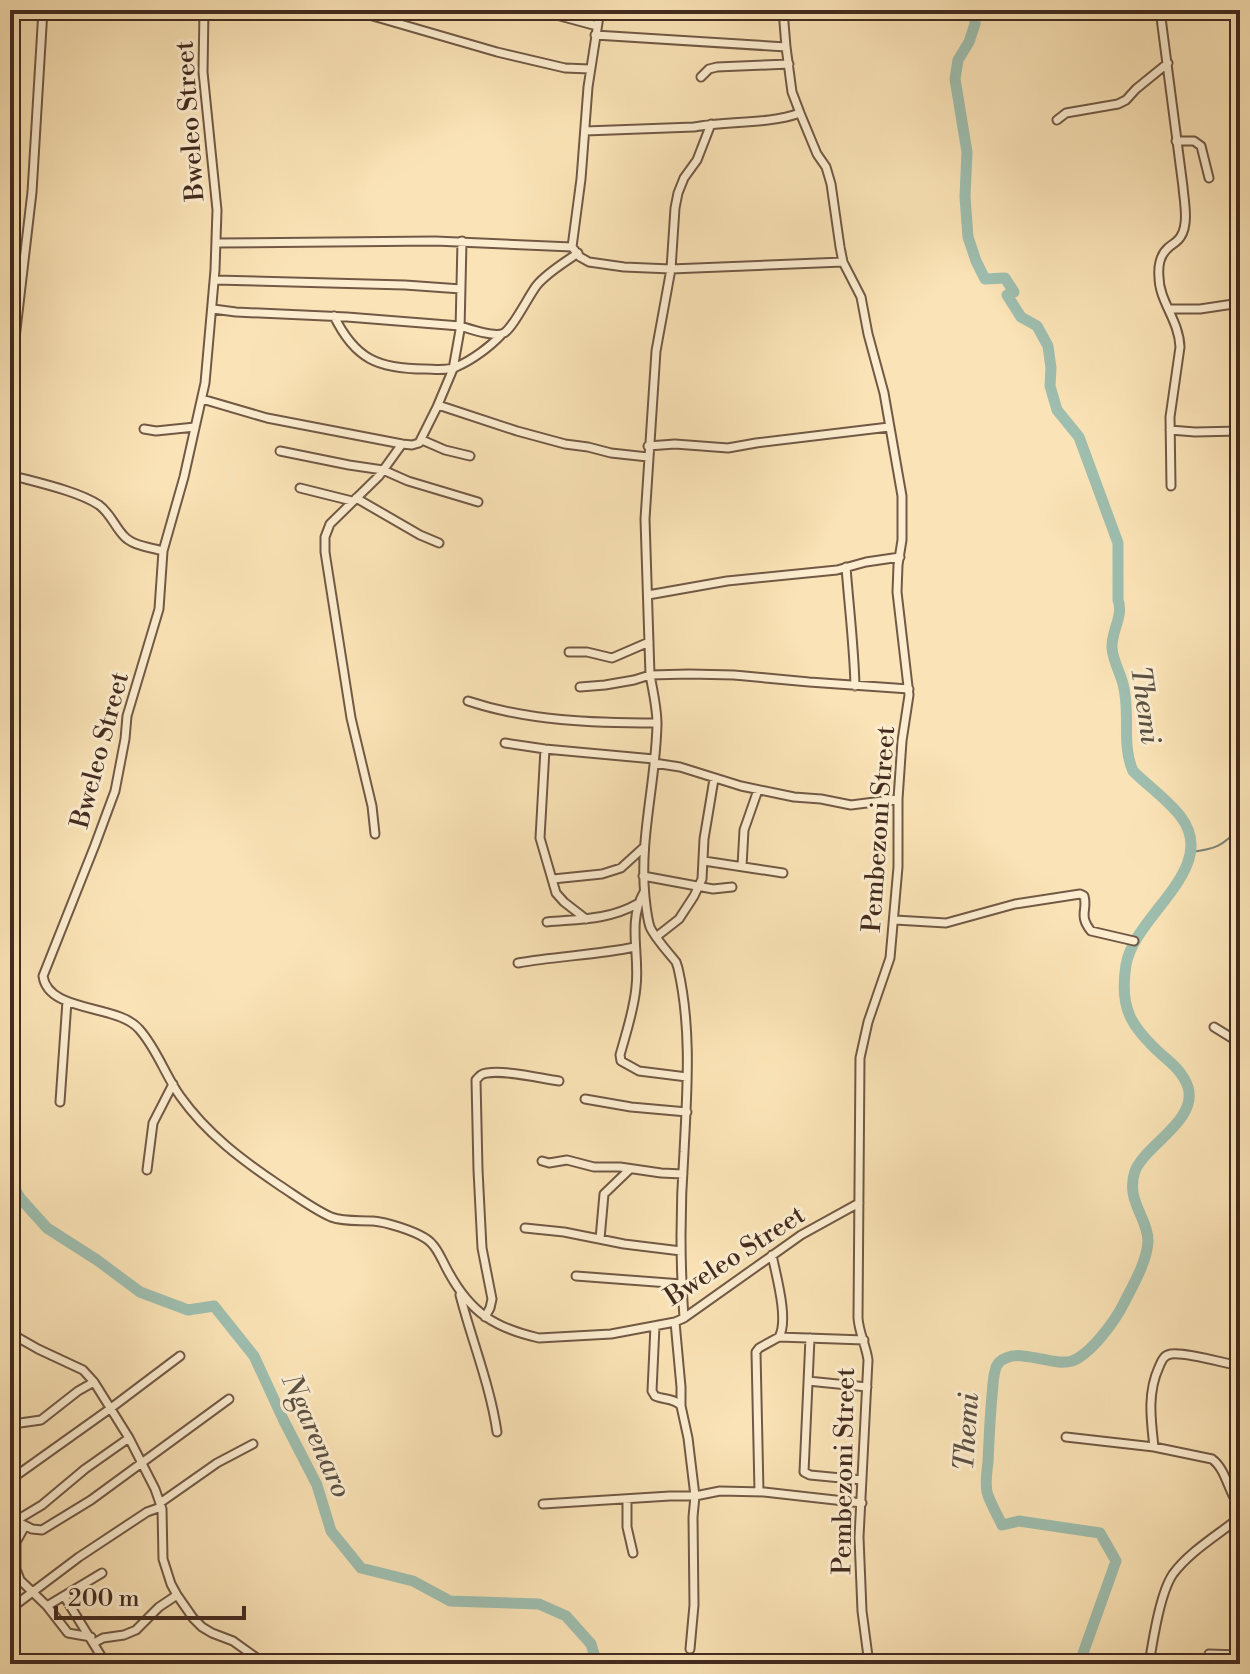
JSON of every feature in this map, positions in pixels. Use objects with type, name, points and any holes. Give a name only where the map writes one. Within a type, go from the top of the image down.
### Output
[{"type":"street","points":[[10,371],[34,166],[43,10]]},
{"type":"street","name":"Bweleo Street","points":[[204,10],[203,72],[217,210],[213,309],[205,383],[184,477],[163,551],[159,609],[127,716],[115,791],[43,976],[47,989],[67,1001],[133,1022],[194,1115],[210,1133],[255,1169],[331,1217],[349,1221],[379,1221],[422,1236],[438,1253],[460,1293],[473,1308],[512,1331],[539,1338],[611,1334],[680,1320],[772,1255],[859,1203]]},
{"type":"street","points":[[352,10],[497,52],[565,68],[590,69]]},
{"type":"street","points":[[538,10],[596,30],[786,47]]},
{"type":"street","points":[[334,316],[351,345],[376,362],[392,367],[453,369],[490,346],[507,330],[545,276],[575,250],[590,69],[600,10],[675,14],[750,10]]},
{"type":"street","name":"Pembezoni Street","points":[[783,10],[792,92],[831,184],[843,262],[861,297],[884,393],[902,496],[897,592],[909,689],[898,799],[895,920],[890,958],[868,1022],[860,1058],[858,1318],[868,1360],[859,1537],[862,1611],[869,1664]]},
{"type":"street","points":[[1160,10],[1185,223],[1180,239],[1163,253],[1159,274],[1160,286],[1178,327],[1180,347],[1170,430],[1171,486]]},
{"type":"street","points":[[1057,120],[1066,113],[1126,100],[1168,63]]},
{"type":"street","points":[[701,77],[709,69],[717,67],[789,64]]},
{"type":"street","points":[[585,131],[694,127],[784,119],[800,113]]},
{"type":"street","points":[[690,1649],[694,1605],[695,1496],[681,1406],[680,1320],[687,1043],[676,962],[651,928],[644,891],[643,848],[657,723],[650,675],[645,544],[648,446],[656,351],[671,269],[675,208],[684,178],[697,160],[711,124]]},
{"type":"street","points":[[1176,141],[1201,146],[1209,178]]},
{"type":"street","points":[[202,399],[267,418],[402,444],[412,445],[422,440],[453,369],[460,326],[462,241]]},
{"type":"street","points":[[217,243],[462,241],[575,250],[589,262],[671,269],[843,262]]},
{"type":"street","points":[[215,280],[461,289]]},
{"type":"street","points":[[10,285],[21,290]]},
{"type":"street","points":[[1169,309],[1200,309],[1240,303]]},
{"type":"street","points":[[213,309],[460,326],[504,333]]},
{"type":"street","points":[[438,405],[565,444],[648,457]]},
{"type":"street","points":[[144,429],[156,431],[195,427]]},
{"type":"street","points":[[648,446],[675,444],[728,448],[889,427]]},
{"type":"street","points":[[1170,430],[1240,431]]},
{"type":"street","points":[[422,440],[470,456]]},
{"type":"street","points":[[375,834],[372,806],[351,718],[325,552],[327,528],[383,470],[402,444]]},
{"type":"street","points":[[280,451],[383,470],[408,481],[478,502]]},
{"type":"street","points":[[10,475],[92,501],[107,512],[129,540],[163,551]]},
{"type":"street","points":[[300,488],[354,500],[439,543]]},
{"type":"street","points":[[648,595],[727,581],[837,570],[900,557]]},
{"type":"street","points":[[846,567],[855,686]]},
{"type":"street","points":[[569,652],[587,652],[612,658],[649,642]]},
{"type":"street","points":[[580,687],[650,675],[734,675],[909,689]]},
{"type":"street","points":[[468,701],[513,713],[566,720],[657,723]]},
{"type":"street","points":[[505,743],[654,761],[758,790],[847,805],[898,799]]},
{"type":"street","points":[[545,749],[540,838],[556,893],[586,919]]},
{"type":"street","points":[[656,937],[679,919],[702,879],[704,839],[714,779]]},
{"type":"street","points":[[742,866],[744,830],[758,790]]},
{"type":"street","points":[[553,879],[602,874],[621,868],[643,848]]},
{"type":"street","points":[[704,861],[783,873]]},
{"type":"street","points":[[643,876],[720,890],[732,887]]},
{"type":"street","points":[[644,891],[637,904],[636,988],[621,1061],[639,1071],[687,1077]]},
{"type":"street","points":[[895,920],[946,923],[1029,901],[1080,894],[1085,899],[1084,919],[1091,931],[1134,941]]},
{"type":"street","points":[[547,922],[616,914],[637,904]]},
{"type":"street","points":[[518,963],[635,947]]},
{"type":"street","points":[[60,1102],[67,1001]]},
{"type":"street","points":[[1214,1027],[1240,1043]]},
{"type":"street","points":[[485,1317],[492,1299],[482,1248],[476,1080],[487,1073],[559,1081]]},
{"type":"street","points":[[147,1170],[153,1123],[173,1084]]},
{"type":"street","points":[[585,1099],[687,1112]]},
{"type":"street","points":[[542,1161],[567,1160],[594,1167],[683,1174]]},
{"type":"street","points":[[600,1239],[604,1194],[630,1169]]},
{"type":"street","points":[[525,1228],[681,1251]]},
{"type":"street","points":[[759,1492],[756,1352],[783,1332],[772,1255]]},
{"type":"street","points":[[576,1276],[682,1284]]},
{"type":"street","points":[[460,1293],[491,1400],[497,1432]]},
{"type":"street","points":[[655,1326],[652,1391],[655,1396],[674,1400],[681,1406]]},
{"type":"street","points":[[10,1333],[75,1365],[94,1382],[129,1438],[155,1489],[160,1505],[163,1559],[177,1595],[202,1627],[242,1646],[265,1664]]},
{"type":"street","points":[[779,1337],[864,1340]]},
{"type":"street","points":[[810,1338],[804,1472],[862,1480]]},
{"type":"street","points":[[1154,1447],[1150,1393],[1155,1374],[1165,1356],[1184,1355],[1240,1366]]},
{"type":"street","points":[[10,1480],[180,1356]]},
{"type":"street","points":[[808,1381],[867,1387]]},
{"type":"street","points":[[10,1427],[41,1420],[94,1382]]},
{"type":"street","points":[[13,1519],[37,1531],[48,1527],[91,1500],[229,1399]]},
{"type":"street","points":[[1066,1437],[1154,1447],[1216,1461],[1240,1507]]},
{"type":"street","points":[[13,1519],[42,1505],[129,1438]]},
{"type":"street","points":[[10,1609],[217,1463],[253,1444]]},
{"type":"street","points":[[543,1504],[695,1496],[720,1491],[862,1503]]},
{"type":"street","points":[[627,1500],[627,1527],[633,1553]]},
{"type":"street","points":[[1149,1664],[1165,1593],[1172,1576],[1182,1563],[1240,1517]]},
{"type":"street","points":[[25,1526],[13,1544],[18,1576],[68,1633],[92,1640],[124,1635],[136,1630],[159,1607],[177,1595]]},
{"type":"street","points":[[47,1606],[102,1573]]},
{"type":"street","points":[[64,1596],[106,1664]]},
{"type":"street","points":[[1209,1654],[1240,1655]]},
{"type":"waterway","name":"Themi","points":[[974,10],[975,24],[958,60],[955,79],[967,152],[965,197],[968,237],[985,279],[1005,278],[1014,292],[1007,295],[1021,317],[1037,326],[1048,346],[1050,386],[1057,410],[1079,437],[1118,543],[1119,612],[1112,648],[1125,695],[1129,761],[1133,771],[1181,817],[1190,836],[1190,855],[1183,873],[1132,946],[1124,980],[1126,1005],[1135,1026],[1180,1073],[1188,1087],[1189,1099],[1178,1122],[1135,1171],[1133,1191],[1148,1241],[1142,1265],[1115,1319],[1079,1357],[1061,1362],[1010,1357],[999,1363],[994,1377],[986,1485],[1002,1525],[1019,1521],[1100,1533],[1116,1561],[1081,1664]]},
{"type":"waterway","points":[[1240,85],[1232,141],[1240,150]]},
{"type":"waterway","points":[[1191,852],[1218,846],[1240,828]]},
{"type":"waterway","name":"Ngarenaro","points":[[10,1179],[20,1198],[47,1228],[140,1292],[188,1310],[214,1306],[254,1356],[317,1485],[331,1531],[361,1568],[413,1581],[450,1601],[539,1604],[566,1616],[591,1644],[597,1664]]}]
